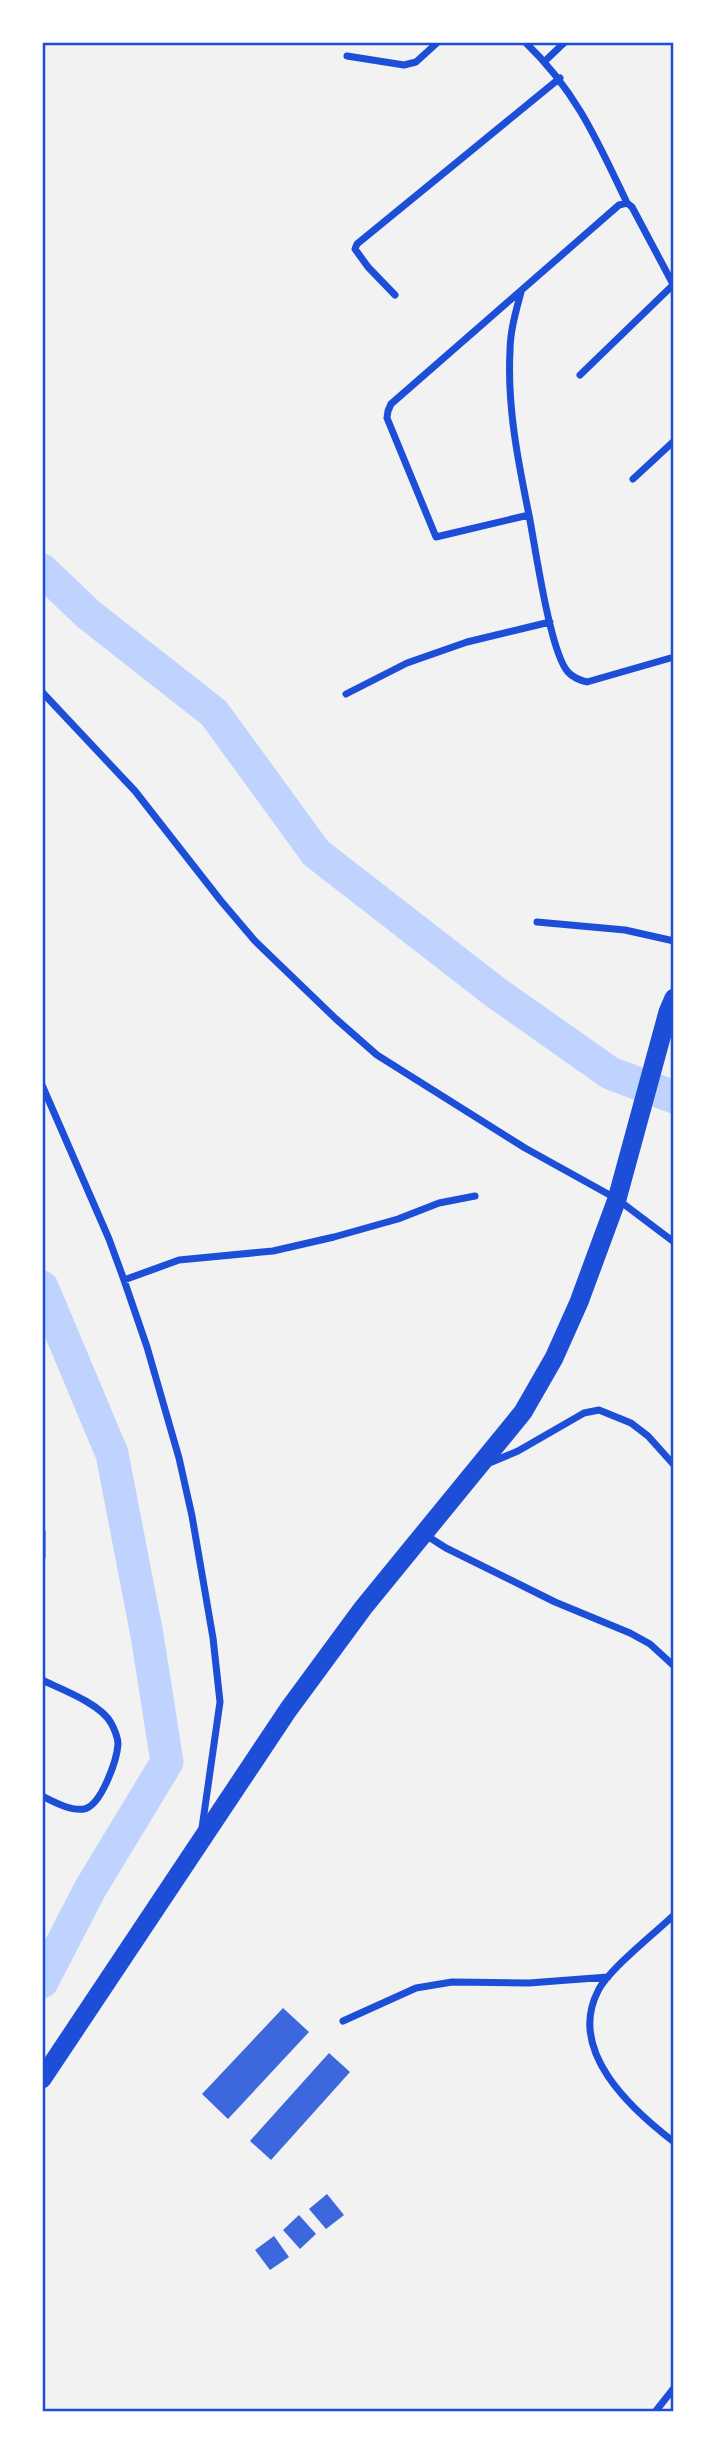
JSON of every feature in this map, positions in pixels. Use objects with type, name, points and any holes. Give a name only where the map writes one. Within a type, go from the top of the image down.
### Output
[{"type":"highway","points":[[42,2079],[288,1710],[363,1608],[523,1412],[554,1359],[579,1302],[617,1199],[674,998]]},
{"type":"street","points":[[347,56],[404,65],[416,62],[438,42]]},
{"type":"street","points":[[525,42],[559,78],[588,121],[627,203],[636,213],[674,286],[580,374]]},
{"type":"street","points":[[545,61],[565,42]]},
{"type":"street","points":[[395,295],[368,267],[355,249],[357,244],[559,78]]},
{"type":"street","points":[[529,515],[436,537],[387,418],[387,411],[391,404],[602,218],[619,205],[627,203]]},
{"type":"street","points":[[521,292],[510,350],[516,452],[550,622],[562,663],[568,672],[587,681],[674,657]]},
{"type":"street","points":[[633,479],[674,441]]},
{"type":"street","points":[[346,694],[407,663],[455,646],[550,622]]},
{"type":"street","points":[[42,692],[135,792],[255,941],[335,1019],[377,1055],[525,1148],[617,1199],[674,1242]]},
{"type":"street","points":[[537,922],[625,930],[659,936],[674,942]]},
{"type":"street","points":[[42,1085],[124,1280],[147,1347],[179,1458],[192,1516],[214,1638],[220,1702],[201,1841]]},
{"type":"street","points":[[124,1280],[179,1260],[273,1251],[334,1237],[398,1219],[439,1203],[475,1196]]},
{"type":"street","points":[[478,1468],[518,1451],[584,1413],[599,1410],[631,1423],[648,1436],[674,1465]]},
{"type":"street","points":[[42,1532],[42,1557]]},
{"type":"street","points":[[423,1533],[446,1548],[555,1602],[630,1633],[650,1644],[674,1666]]},
{"type":"street","points":[[42,1680],[103,1712],[111,1723],[118,1742],[114,1764],[94,1804],[85,1809],[75,1808],[42,1796]]},
{"type":"street","points":[[674,1915],[608,1977],[598,1990],[592,2006],[591,2027],[596,2058],[609,2081],[674,2142]]},
{"type":"street","points":[[343,2021],[416,1989],[452,1982],[529,1983],[608,1977]]},
{"type":"street","points":[[654,2412],[674,2388]]},
{"type":"building","points":[[283,2008],[309,2032],[228,2119],[202,2094]]},
{"type":"building","points":[[329,2053],[350,2072],[271,2160],[250,2141]]},
{"type":"building","points":[[327,2194],[344,2215],[326,2229],[309,2209]]},
{"type":"building","points":[[299,2215],[316,2234],[300,2249],[283,2230]]},
{"type":"building","points":[[274,2236],[289,2257],[270,2270],[255,2250]]},
{"type":"waterway","points":[[42,570],[88,614],[214,713],[316,853],[495,992],[610,1073],[674,1097]]},
{"type":"waterway","points":[[42,1287],[112,1454],[147,1635],[167,1762],[90,1889],[42,1982]]}]
